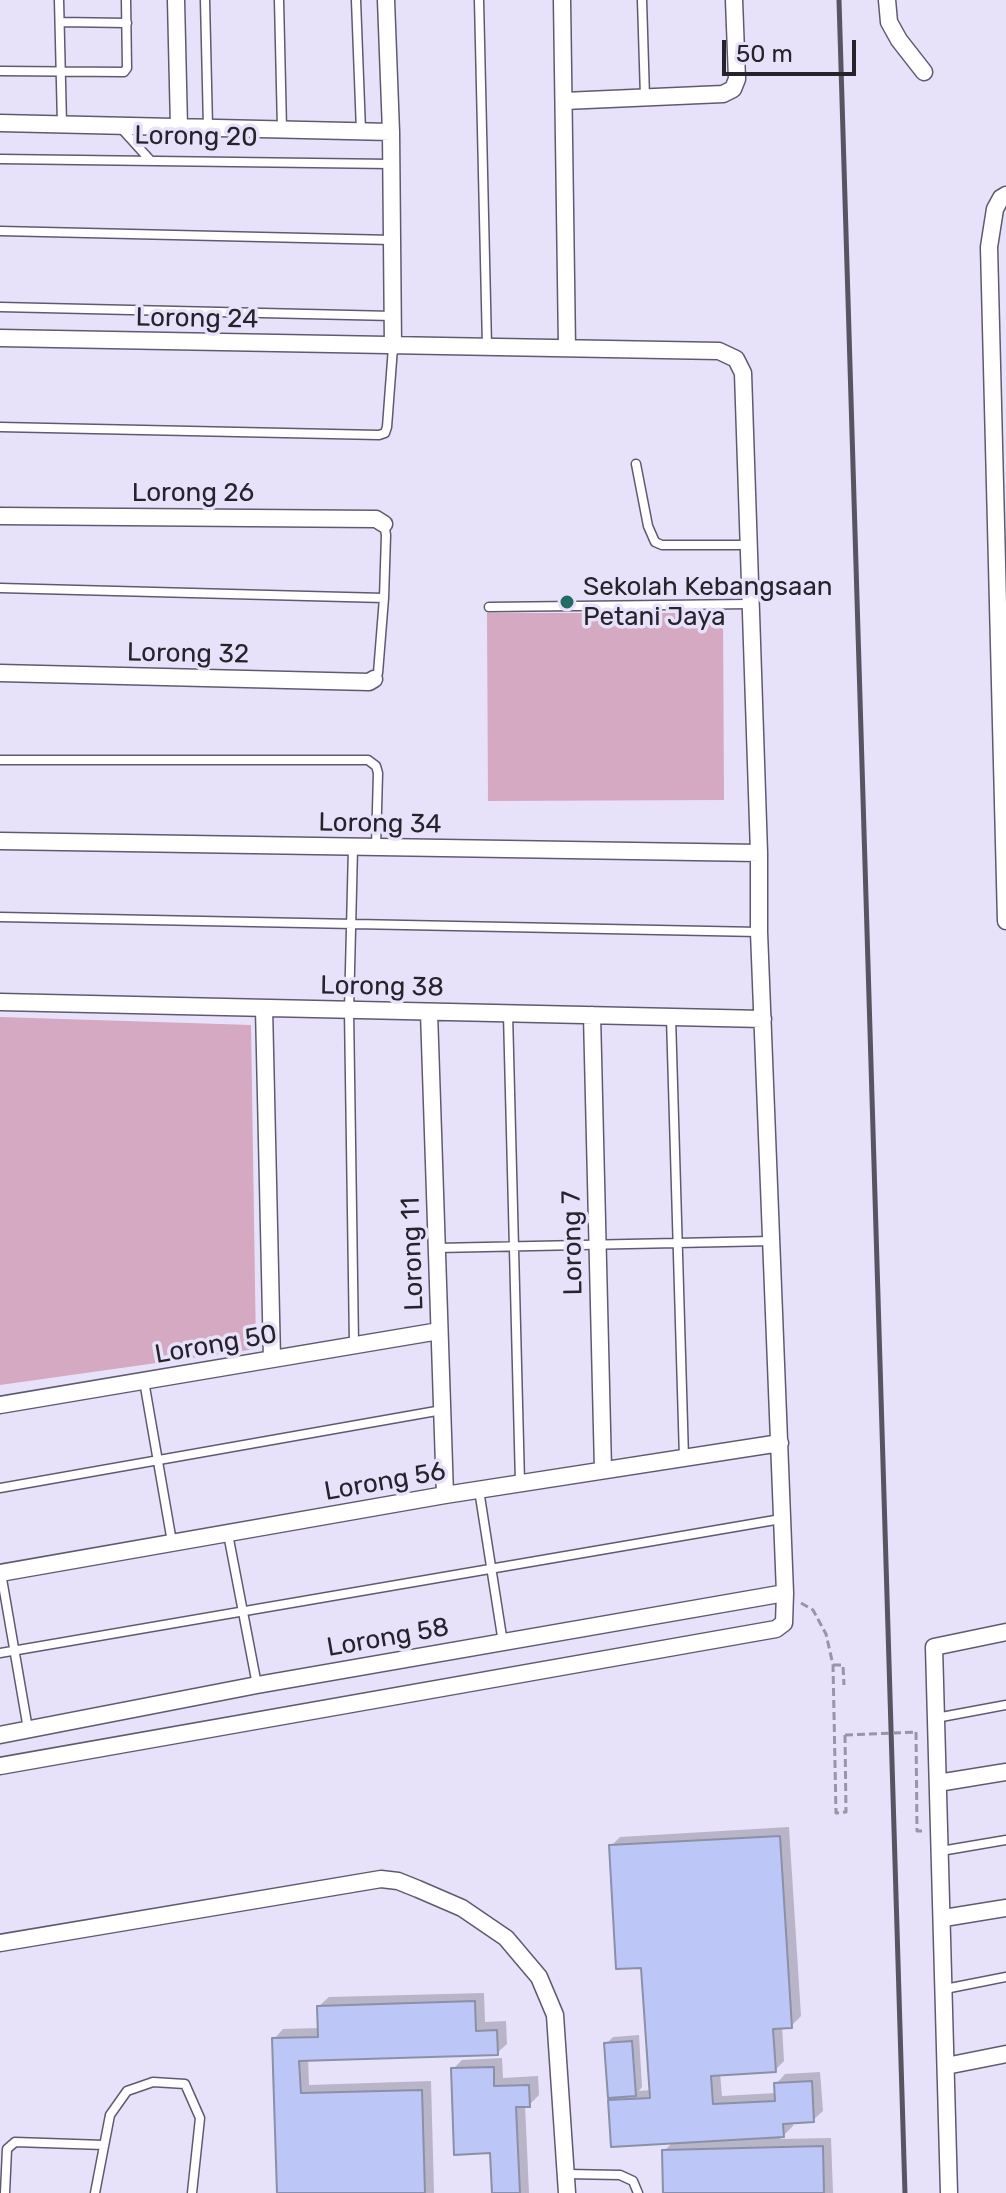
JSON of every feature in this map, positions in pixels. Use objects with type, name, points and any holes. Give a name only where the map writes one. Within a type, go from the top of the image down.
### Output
[{"type":"street","points":[[176,0],[179,127]]},
{"type":"street","points":[[386,0],[392,164],[393,347]]},
{"type":"street","points":[[562,0],[567,348]]},
{"type":"street","points":[[564,101],[723,94],[733,89],[737,79],[734,0]]},
{"type":"street","points":[[887,0],[889,22],[924,72]]},
{"type":"street","name":"Lorong 20","points":[[0,123],[391,132]]},
{"type":"street","points":[[1006,195],[995,209],[990,225],[989,247],[1006,921]]},
{"type":"street","name":"Lorong 24","points":[[0,338],[719,351],[736,359],[743,373],[759,932],[785,1593],[784,1623],[776,1629],[34,1760]]},
{"type":"street","name":"Lorong 26","points":[[0,516],[376,519],[384,524]]},
{"type":"street","name":"Lorong 32","points":[[0,673],[369,682],[374,679]]},
{"type":"street","name":"Lorong 34","points":[[0,841],[759,853]]},
{"type":"street","name":"Lorong 38","points":[[0,1002],[763,1019]]},
{"type":"street","points":[[264,1008],[272,1359]]},
{"type":"street","name":"Lorong 11","points":[[429,1012],[445,1495]]},
{"type":"street","name":"Lorong 7","points":[[592,1015],[603,1470]]},
{"type":"street","name":"Lorong 50","points":[[0,1405],[439,1331]]},
{"type":"street","name":"Lorong 56","points":[[0,1573],[445,1495],[780,1443]]},
{"type":"street","name":"Lorong 58","points":[[0,1735],[257,1685],[785,1593]]},
{"type":"street","points":[[949,2193],[944,1918],[934,1647],[1006,1632]]},
{"type":"street","points":[[0,1766],[34,1760],[29,1730]]},
{"type":"street","points":[[938,1783],[1006,1772]]},
{"type":"street","points":[[0,1943],[381,1879],[398,1881],[462,1908],[506,1938],[539,1977],[555,2015],[567,2193]]},
{"type":"street","points":[[944,1918],[1006,1908]]},
{"type":"street","points":[[946,2066],[1006,2054]]},
{"type":"lane","points":[[59,0],[62,124]]},
{"type":"lane","points":[[0,71],[124,72],[127,68],[126,0]]},
{"type":"lane","points":[[205,0],[208,128]]},
{"type":"lane","points":[[279,0],[282,130]]},
{"type":"lane","points":[[356,0],[361,132]]},
{"type":"lane","points":[[479,0],[487,346]]},
{"type":"lane","points":[[642,0],[645,98]]},
{"type":"lane","points":[[60,22],[127,23]]},
{"type":"lane","points":[[119,126],[150,160]]},
{"type":"lane","name":"Lorong 20","points":[[0,159],[392,164]]},
{"type":"lane","points":[[0,231],[392,240]]},
{"type":"lane","name":"Lorong 24","points":[[0,307],[393,316]]},
{"type":"lane","points":[[0,427],[379,435],[385,433],[387,427],[393,347]]},
{"type":"lane","points":[[636,464],[648,526],[655,542],[662,545],[749,545]]},
{"type":"lane","points":[[374,679],[378,673],[384,598],[384,524]]},
{"type":"lane","points":[[0,588],[384,598]]},
{"type":"lane","points":[[489,607],[751,604]]},
{"type":"lane","points":[[0,760],[368,760],[376,766],[378,773],[376,847]]},
{"type":"lane","points":[[353,848],[349,1010],[354,1346]]},
{"type":"lane","points":[[0,917],[759,932]]},
{"type":"lane","points":[[508,1013],[520,1483]]},
{"type":"lane","points":[[671,1017],[684,1458]]},
{"type":"lane","points":[[437,1248],[772,1241]]},
{"type":"lane","points":[[144,1381],[172,1543]]},
{"type":"lane","points":[[0,1488],[442,1410]]},
{"type":"lane","points":[[479,1490],[503,1643]]},
{"type":"lane","points":[[0,1653],[782,1519]]},
{"type":"lane","points":[[228,1534],[257,1685]]},
{"type":"lane","points":[[0,1573],[29,1730]]},
{"type":"lane","points":[[936,1718],[1006,1705]]},
{"type":"lane","points":[[941,1851],[1006,1840]]},
{"type":"lane","points":[[945,1989],[1006,1977]]},
{"type":"lane","points":[[95,2193],[110,2115],[127,2091],[153,2082],[185,2084],[200,2118],[192,2193]]},
{"type":"lane","points":[[5,2193],[7,2149],[15,2142],[104,2145]]},
{"type":"lane","points":[[566,2174],[620,2175],[633,2181],[638,2193]]},
{"type":"path","points":[[785,1593],[813,1610],[826,1634],[833,1665],[836,1813],[846,1812],[845,1735],[916,1732]]},
{"type":"path","points":[[833,1665],[843,1665],[844,1685]]},
{"type":"shaded area","points":[[487,613],[723,613],[724,800],[488,801]]},
{"type":"shaded area","points":[[0,1017],[251,1025],[256,1349],[0,1385]]},
{"type":"building","points":[[780,1836],[792,2028],[773,2029],[776,2072],[711,2076],[713,2104],[775,2101],[774,2083],[812,2081],[814,2122],[783,2124],[784,2137],[611,2147],[608,2100],[650,2098],[641,1968],[616,1969],[609,1845]]},
{"type":"building","points":[[475,2001],[476,2031],[497,2030],[498,2055],[299,2061],[301,2093],[422,2090],[425,2193],[277,2193],[272,2038],[318,2037],[317,2006]]},
{"type":"building","points":[[632,2041],[636,2096],[608,2098],[604,2043]]},
{"type":"building","points":[[494,2067],[494,2086],[529,2085],[530,2107],[516,2107],[520,2193],[492,2193],[490,2153],[454,2155],[451,2068]]},
{"type":"building","points":[[823,2146],[824,2193],[663,2193],[662,2150]]},
{"type":"railway","points":[[839,0],[905,2193]]},
{"type":"place","name":"Sekolah Kebangsaan Petani Jaya","points":[[567,602]]}]
